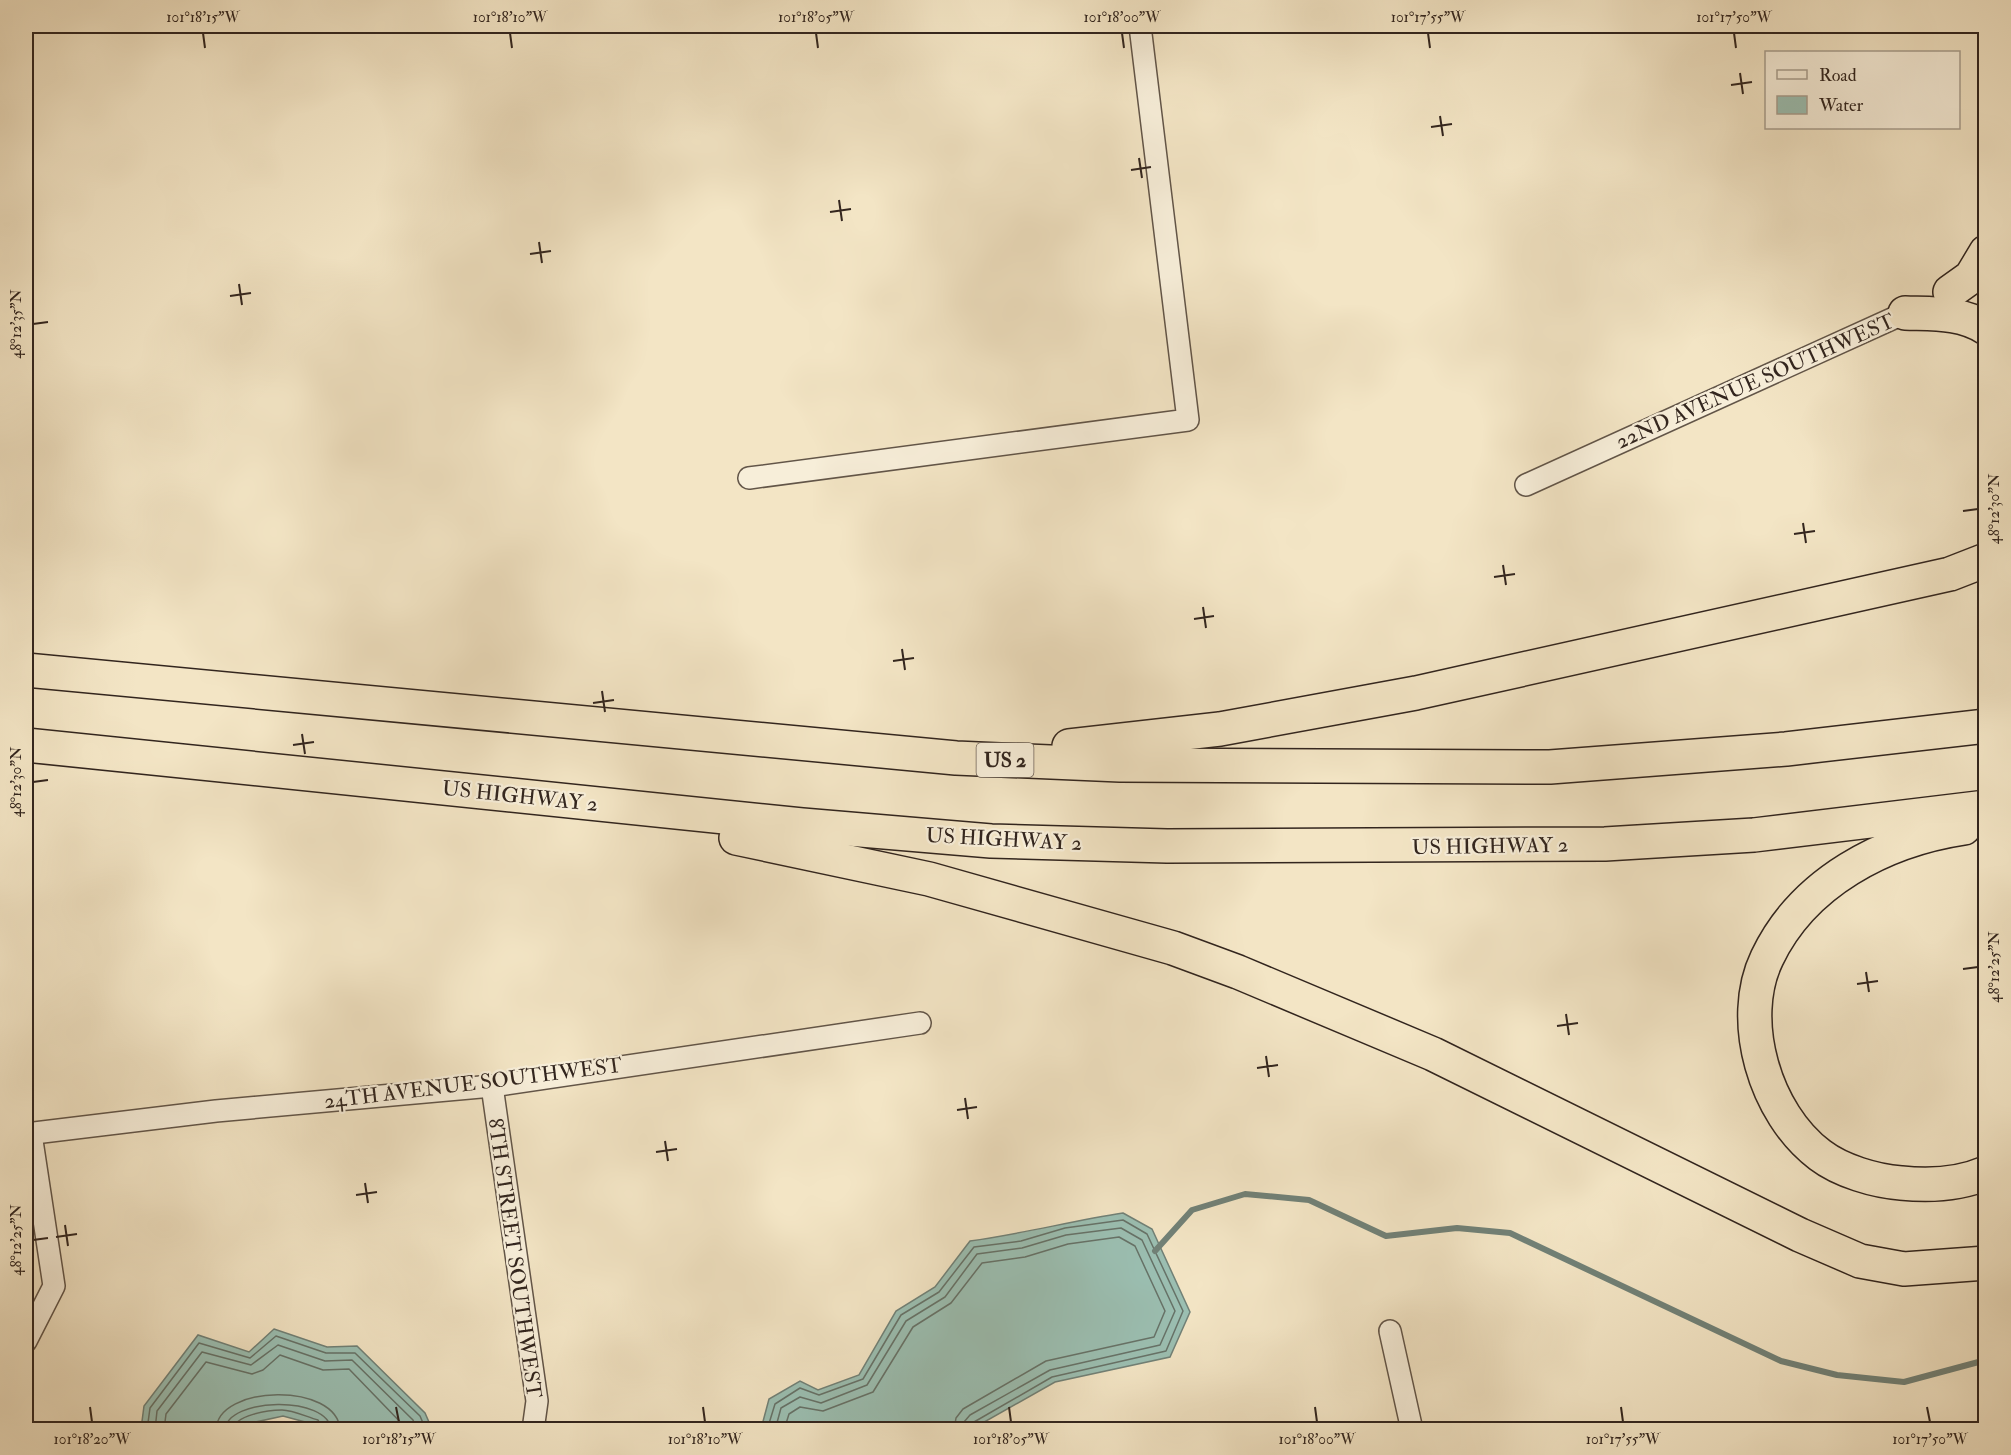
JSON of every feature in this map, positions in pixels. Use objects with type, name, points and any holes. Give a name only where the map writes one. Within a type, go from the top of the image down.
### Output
[{"type":"highway","points":[[1950,292],[1971,276],[1986,252]]},
{"type":"highway","points":[[1905,314],[1945,314],[1972,319],[1986,328]]},
{"type":"highway","points":[[884,752],[1083,746],[1220,729],[1451,686],[1950,574],[1986,560]]},
{"type":"highway","name":"US 2","points":[[26,670],[884,752],[956,758],[1120,765],[1550,767],[1797,748],[1986,726]]},
{"type":"highway","name":"US HIGHWAY 2","points":[[26,745],[990,841],[1167,846],[1605,844],[1754,835],[1986,807]]},
{"type":"highway","points":[[26,753],[89,752]]},
{"type":"highway","points":[[562,800],[644,822],[761,842],[929,879],[1173,948],[1294,994],[1424,1049],[1800,1235],[1860,1261],[1904,1269],[1986,1263]]},
{"type":"highway","points":[[1986,824],[1943,831],[1902,845],[1860,863],[1822,886],[1802,906],[1773,944],[1758,983],[1755,1006],[1757,1033],[1768,1082],[1788,1121],[1820,1155],[1861,1174],[1887,1182],[1934,1185],[1968,1180],[1986,1173]]},
{"type":"street","points":[[749,478],[1188,420],[1140,26]]},
{"type":"street","name":"22ND AVENUE SOUTHWEST","points":[[1526,485],[1950,292],[1986,283]]},
{"type":"street","name":"24TH AVENUE SOUTHWEST","points":[[28,1134],[216,1111],[492,1086],[920,1023]]},
{"type":"street","name":"8TH STREET SOUTHWEST","points":[[492,1086],[537,1401],[533,1430]]},
{"type":"street","points":[[26,1341],[54,1286],[28,1134]]},
{"type":"street","points":[[1390,1331],[1412,1430]]},
{"type":"water","points":[[1123,1213],[1152,1229],[1190,1312],[1170,1357],[1055,1382],[972,1429],[761,1429],[769,1399],[800,1381],[818,1390],[859,1375],[896,1311],[935,1287],[970,1241]]},
{"type":"water","points":[[274,1329],[327,1347],[357,1346],[425,1413],[432,1429],[318,1429],[316,1425],[283,1416],[242,1425],[236,1429],[141,1429],[144,1406],[198,1335],[249,1352]]},
{"type":"waterway","points":[[1155,1251],[1192,1210],[1245,1194],[1309,1200],[1386,1236],[1457,1228],[1510,1233],[1781,1361],[1837,1375],[1904,1382],[1986,1360]]}]
